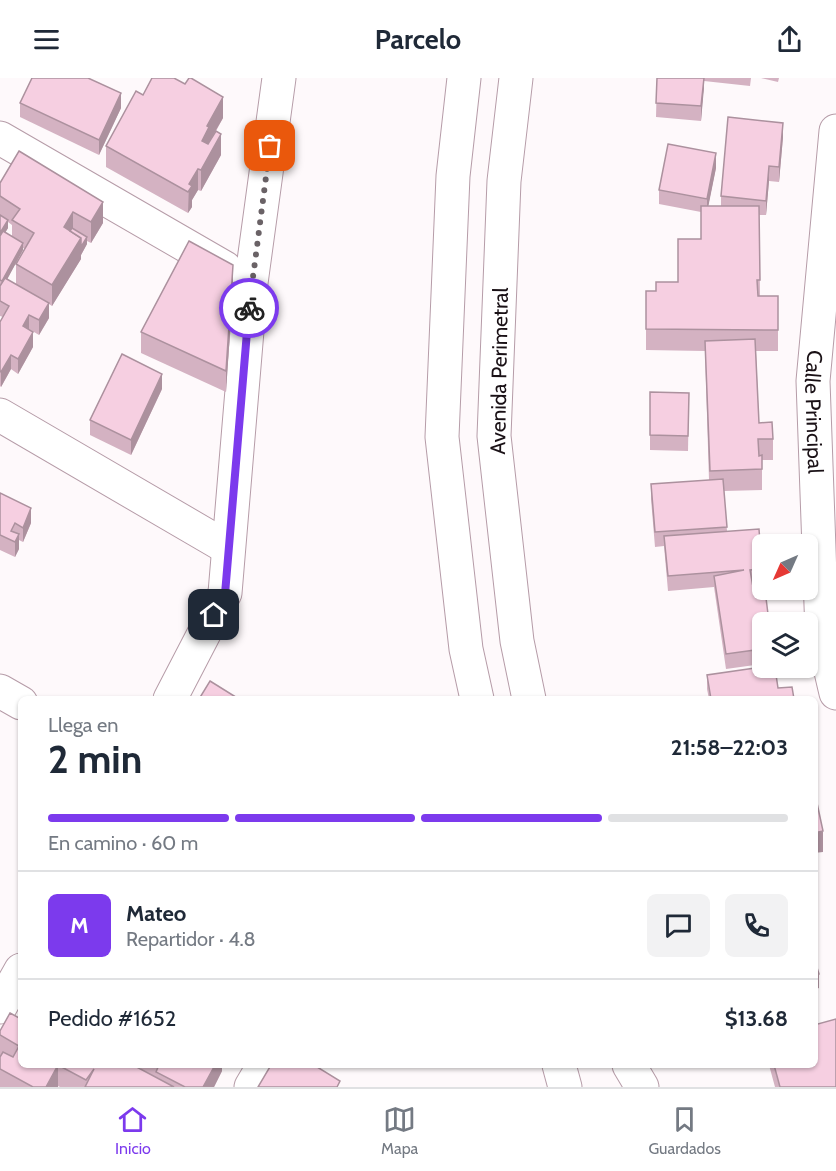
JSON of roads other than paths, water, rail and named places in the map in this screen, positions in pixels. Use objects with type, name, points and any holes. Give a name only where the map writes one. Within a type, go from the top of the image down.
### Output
[{"type":"street","points":[[172,696],[225,594],[251,283],[279,78]]},
{"type":"street","points":[[464,78],[453,176],[442,437],[466,649],[476,696]]},
{"type":"street","name":"Avenida Perimetral","points":[[516,78],[504,181],[494,436],[517,641],[528,696]]},
{"type":"street","name":"Calle Principal","points":[[836,131],[825,377],[829,631],[836,693]]},
{"type":"street","points":[[0,138],[251,283]]},
{"type":"street","points":[[0,415],[228,548]]},
{"type":"street","points":[[0,691],[18,701]]},
{"type":"street","points":[[0,1007],[18,975]]},
{"type":"street","points":[[251,1087],[262,1068]]},
{"type":"street","points":[[559,1068],[559,1087]]},
{"type":"street","points":[[560,1068],[565,1087]]},
{"type":"street","points":[[613,1068],[618,1087]]},
{"type":"street","points":[[632,1068],[642,1087]]}]
